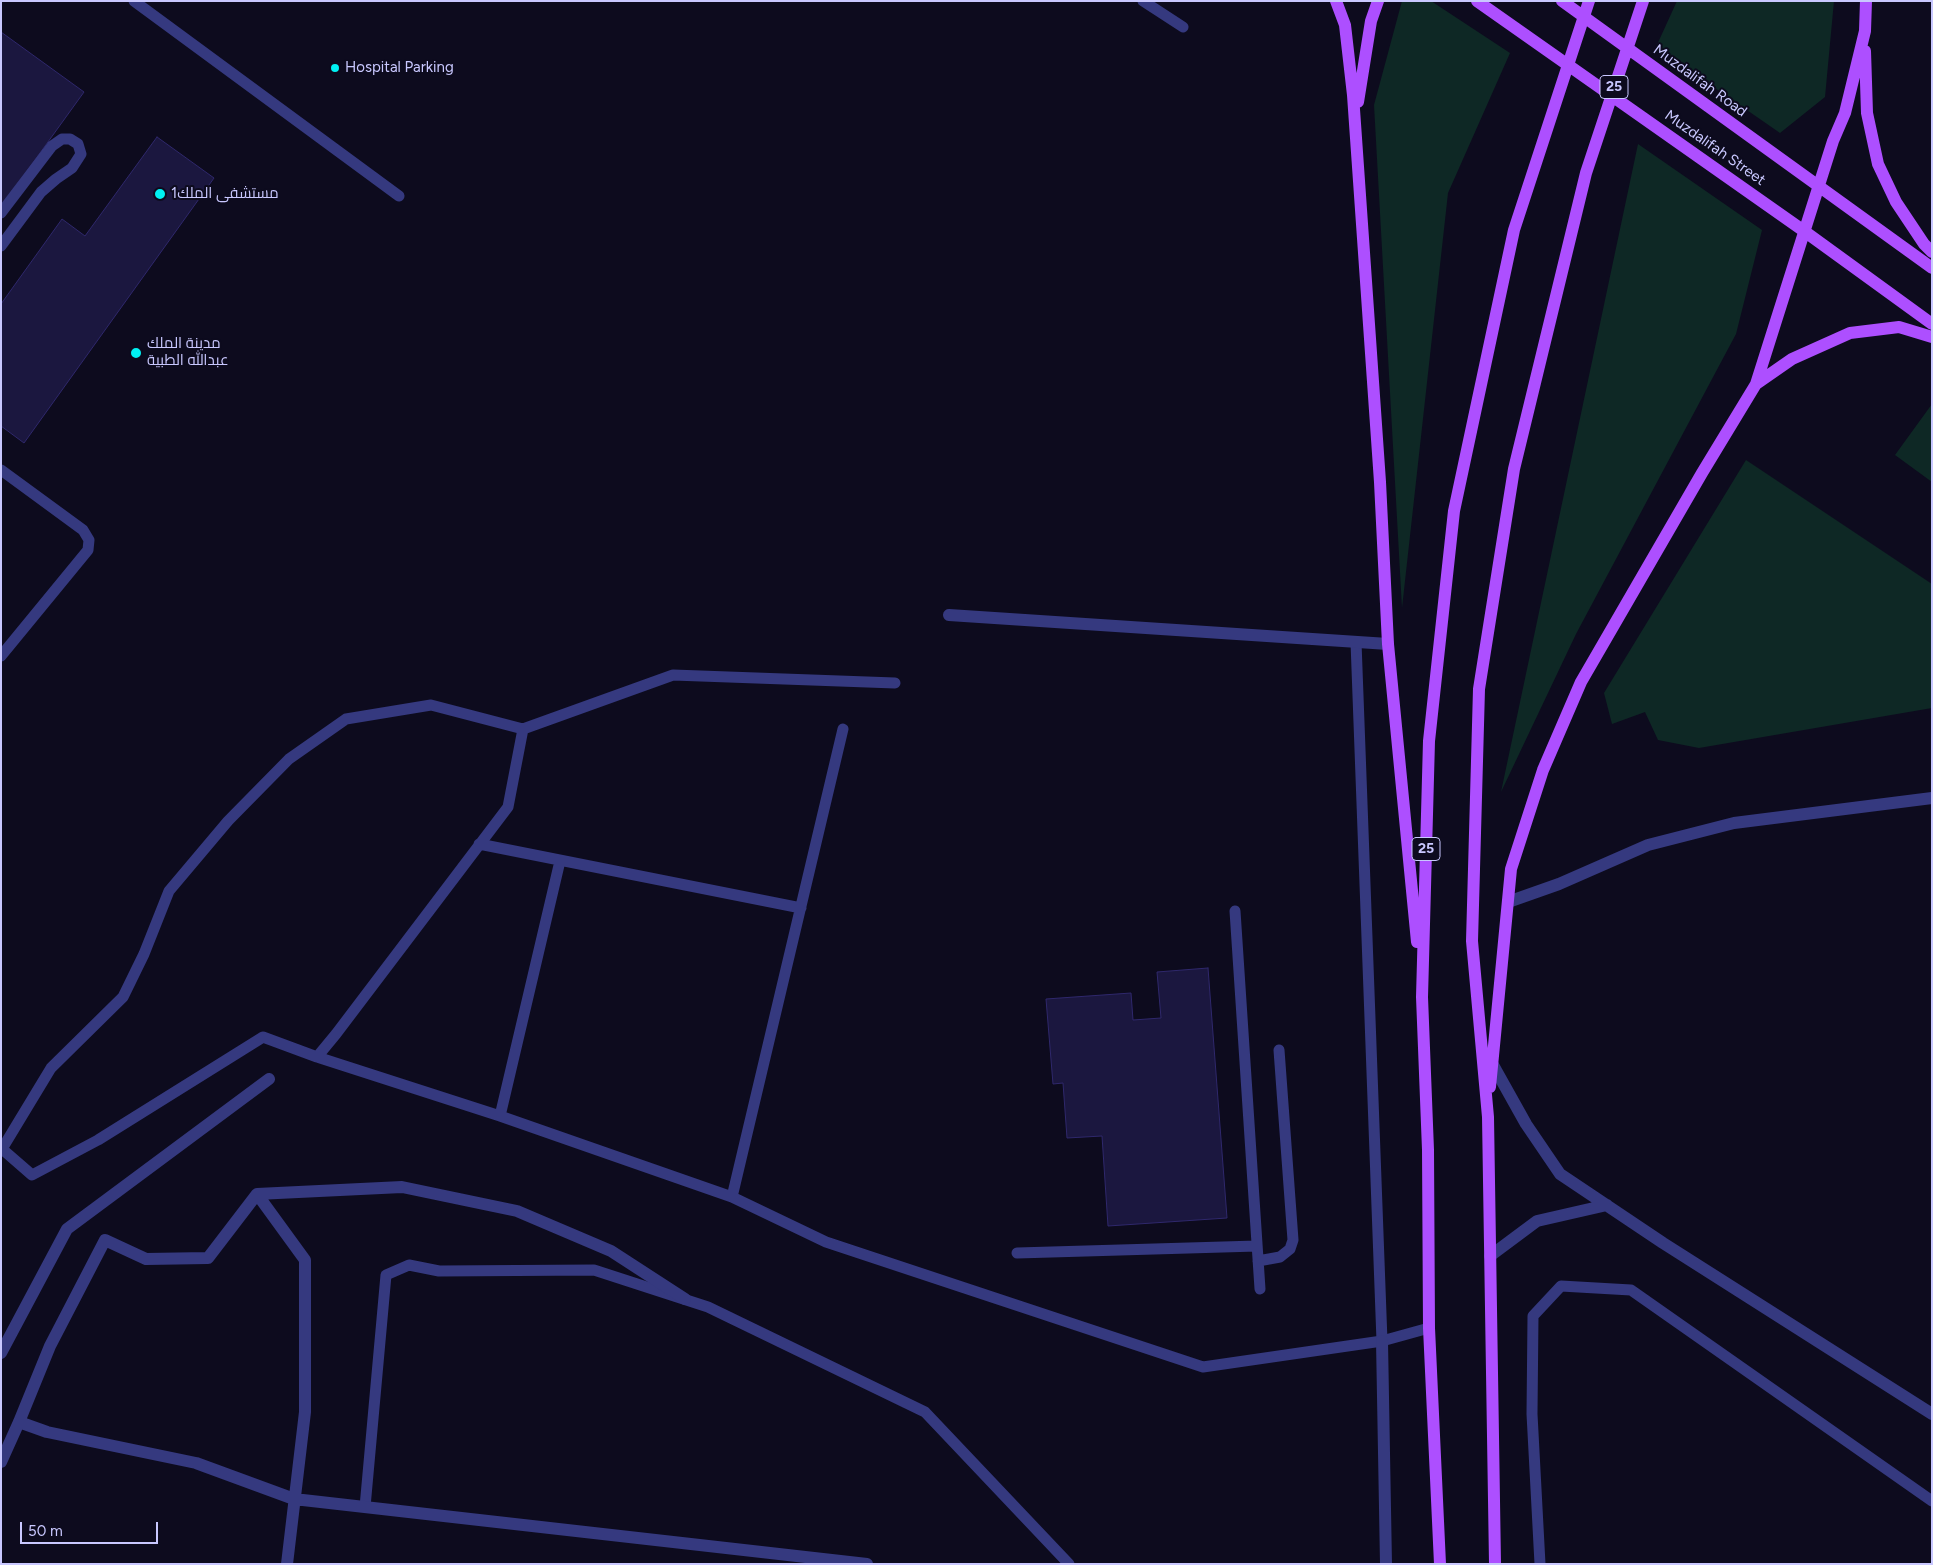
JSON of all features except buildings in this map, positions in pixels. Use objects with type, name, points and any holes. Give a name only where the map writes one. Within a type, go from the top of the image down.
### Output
[{"type":"main road","points":[[1336,1],[1345,25],[1355,124],[1380,482],[1388,644],[1422,997]]},
{"type":"main road","points":[[1355,124],[1371,21],[1378,1]]},
{"type":"main road","name":"Muzdalifah Street","points":[[1477,1],[1804,231],[1932,324]]},
{"type":"main road","name":"Muzdalifah Road","points":[[1562,1],[1820,187]]},
{"type":"main road","name":"25","points":[[1440,1564],[1429,1328],[1428,1150],[1422,997],[1429,741],[1454,511],[1514,230],[1589,1]]},
{"type":"main road","name":"25","points":[[1496,1564],[1488,1117],[1472,940],[1479,689],[1514,469],[1586,173],[1643,1]]},
{"type":"main road","points":[[1866,1],[1866,113],[1878,164],[1896,202],[1924,244],[1932,252]]},
{"type":"main road","points":[[1488,1117],[1511,869],[1543,770],[1581,682],[1756,384],[1804,231],[1820,187],[1833,141],[1845,113],[1865,32]]},
{"type":"main road","points":[[1820,187],[1932,268]]},
{"type":"main road","points":[[1756,384],[1792,359],[1850,334],[1899,327],[1932,337]]},
{"type":"street","points":[[949,615],[1388,644]]},
{"type":"street","points":[[1508,902],[1559,884],[1648,846],[1734,823],[1932,798]]},
{"type":"street","points":[[1493,1064],[1526,1124],[1560,1174],[1932,1414]]},
{"type":"street","points":[[1,1353],[67,1229],[269,1079]]},
{"type":"street","points":[[1,1462],[50,1346],[105,1240],[146,1259],[208,1258],[257,1194],[402,1187],[517,1211],[611,1251],[685,1299]]},
{"type":"street","points":[[257,1194],[305,1260],[305,1412],[287,1564]]},
{"type":"street","points":[[1490,1256],[1537,1221],[1607,1205]]},
{"type":"street","points":[[1382,1341],[1386,1564]]},
{"type":"street","points":[[19,1422],[47,1432],[196,1463],[294,1499],[868,1564]]},
{"type":"lane","points":[[134,1],[399,196]]},
{"type":"lane","points":[[1143,1],[1183,27]]},
{"type":"lane","points":[[1,213],[52,146],[62,139],[70,139],[78,144],[81,154],[72,168],[41,192],[1,246]]},
{"type":"lane","points":[[1,470],[83,530],[90,540],[88,550],[1,656]]},
{"type":"lane","points":[[1356,642],[1382,1341]]},
{"type":"lane","points":[[895,683],[673,675],[523,729],[431,705],[346,719],[288,759],[228,821],[169,891],[144,954],[123,997],[52,1068],[2,1149],[32,1175],[98,1140],[263,1038],[500,1116],[732,1197],[826,1242],[1203,1367],[1382,1341],[1429,1328]]},
{"type":"lane","points":[[317,1057],[508,807],[523,729]]},
{"type":"lane","points":[[732,1197],[843,729]]},
{"type":"lane","points":[[479,844],[801,908]]},
{"type":"lane","points":[[500,1116],[560,861]]},
{"type":"lane","points":[[1235,910],[1260,1289]]},
{"type":"lane","points":[[1258,1261],[1280,1257],[1290,1249],[1292,1240],[1279,1050]]},
{"type":"lane","points":[[1017,1254],[1257,1246]]},
{"type":"lane","points":[[365,1507],[386,1275],[409,1265],[439,1271],[594,1270],[708,1307],[925,1412],[1069,1564]]},
{"type":"lane","points":[[1540,1564],[1532,1414],[1533,1316],[1561,1286],[1631,1290],[1932,1501]]},
{"type":"green space","points":[[1402,1],[1431,1],[1510,53],[1448,193],[1402,608],[1374,105]]},
{"type":"green space","points":[[1677,1],[1834,1],[1825,97],[1780,133],[1656,47]]},
{"type":"green space","points":[[1638,144],[1762,230],[1736,334],[1576,634],[1501,792]]},
{"type":"green space","points":[[1932,404],[1932,482],[1895,455]]},
{"type":"green space","points":[[1746,460],[1932,584],[1932,708],[1699,748],[1658,740],[1645,712],[1612,724],[1604,693]]},
{"type":"place","name":"Hospital Parking","points":[[335,68]]},
{"type":"place","name":"مستشفى الملك1","points":[[160,194]]},
{"type":"place","name":"مدينة الملك عبدالله الطبية","points":[[136,353]]}]
